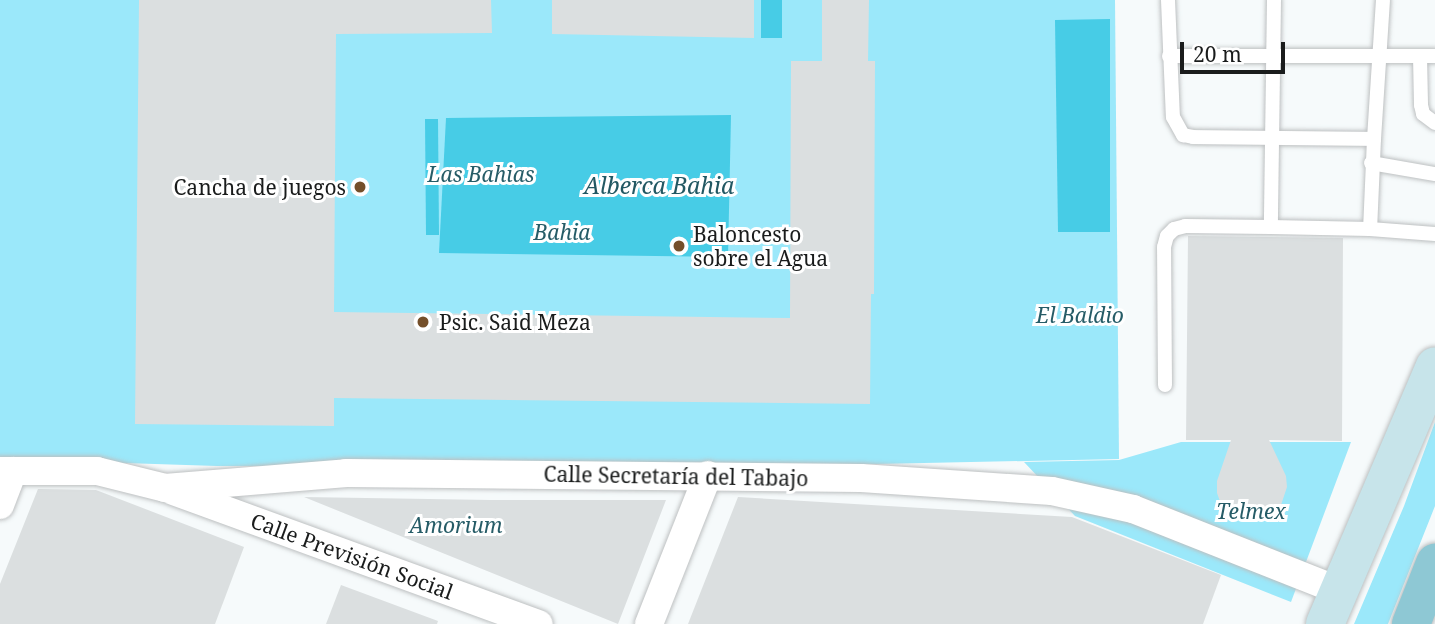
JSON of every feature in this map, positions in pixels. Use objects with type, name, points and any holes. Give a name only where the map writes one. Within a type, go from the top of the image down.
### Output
[{"type":"main road","points":[[1331,607],[1435,366]]},
{"type":"main road","points":[[1411,624],[1435,563]]},
{"type":"street","name":"Calle Secretaría del Tabajo","points":[[7,471],[97,471],[166,488],[346,474],[708,475],[861,478],[1052,491],[1133,509],[1331,607]]},
{"type":"street","points":[[0,505],[7,471]]},
{"type":"street","points":[[649,624],[708,475]]},
{"type":"street","name":"Calle Previsión Social","points":[[166,488],[538,624]]},
{"type":"lane","points":[[1168,0],[1173,117],[1183,135],[1374,139]]},
{"type":"lane","points":[[1271,227],[1274,0]]},
{"type":"lane","points":[[1370,229],[1371,163],[1383,0]]},
{"type":"lane","points":[[1170,56],[1428,56],[1421,105],[1423,114],[1435,124]]},
{"type":"lane","points":[[1371,163],[1435,174]]},
{"type":"lane","points":[[1165,385],[1164,247],[1167,236],[1174,229],[1185,226],[1271,227],[1370,229],[1435,234]]},
{"type":"green space","name":"Bahia","points":[[0,0],[1115,0],[1119,459],[877,464],[217,466],[0,459]]},
{"type":"green space","points":[[1435,422],[1435,506],[1388,624],[1354,624],[1404,506]]},
{"type":"green space","name":"Telmex","points":[[1181,442],[1351,442],[1291,602],[1075,516],[1024,462],[1119,460]]},
{"type":"water","points":[[761,0],[782,0],[782,38],[761,38]]},
{"type":"water","points":[[1110,19],[1110,232],[1058,232],[1055,20]]},
{"type":"water","name":"Alberca Bahia","points":[[731,115],[728,257],[439,253],[446,118]]},
{"type":"water","points":[[425,119],[438,119],[439,235],[426,235]]},
{"type":"building","points":[[139,0],[491,0],[492,33],[336,34],[334,312],[790,318],[791,61],[822,61],[822,0],[869,0],[868,61],[875,61],[874,294],[871,294],[870,404],[334,398],[334,426],[135,424]]},
{"type":"building","points":[[552,0],[754,0],[754,38],[552,34]]},
{"type":"building","name":"Telmex","points":[[1188,236],[1343,238],[1342,441],[1269,440],[1286,476],[1287,487],[1280,508],[1262,521],[1239,520],[1221,504],[1217,481],[1231,440],[1186,440]]},
{"type":"building","points":[[38,489],[96,490],[244,547],[215,624],[0,624],[0,584]]},
{"type":"building","points":[[304,497],[491,500],[666,500],[618,624]]},
{"type":"building","points":[[738,497],[1072,517],[1221,575],[1203,624],[688,624]]},
{"type":"building","points":[[341,585],[438,621],[437,624],[326,624]]},
{"type":"place","name":"Cancha de juegos","points":[[360,187]]},
{"type":"place","name":"Baloncesto sobre el Agua","points":[[679,246]]},
{"type":"place","name":"Psic. Said Meza","points":[[423,322]]},
{"type":"park label","name":"Las Bahias","points":[[481,174]]},
{"type":"park label","name":"El Baldio","points":[[1080,315]]},
{"type":"park label","name":"Amorium","points":[[456,525]]}]
